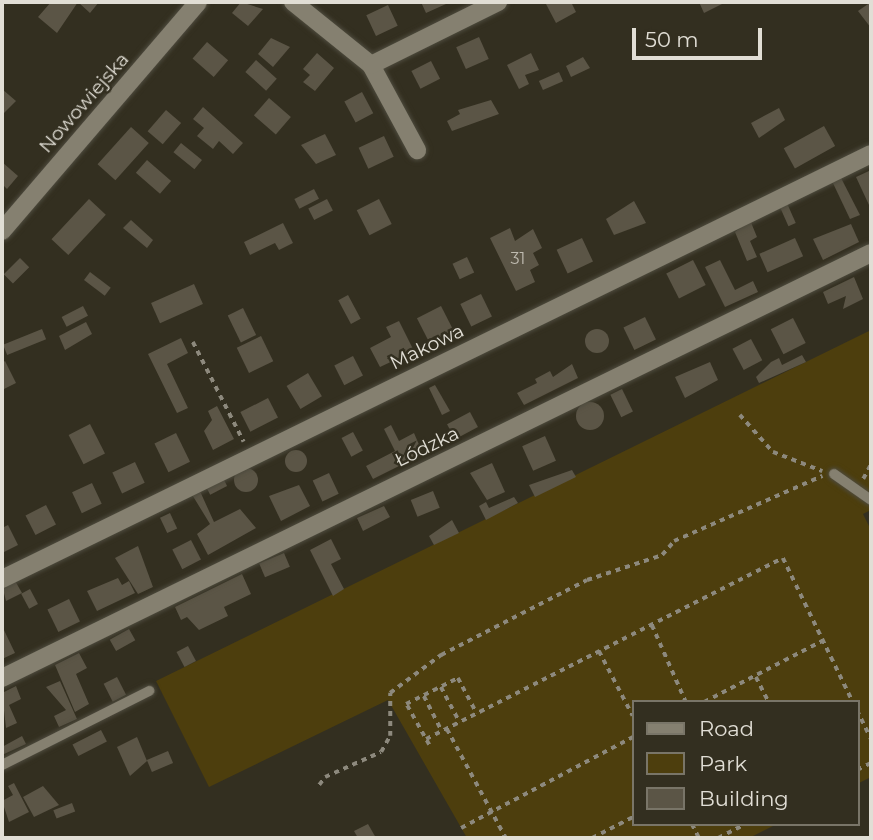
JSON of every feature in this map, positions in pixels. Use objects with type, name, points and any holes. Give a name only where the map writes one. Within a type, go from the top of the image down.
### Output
[{"type":"street","name":"Nowowiejska","points":[[2,231],[198,2]]},
{"type":"street","points":[[293,2],[371,65],[417,150]]},
{"type":"street","points":[[371,65],[498,2]]},
{"type":"street","name":"Makowa","points":[[2,579],[871,154]]},
{"type":"street","name":"Łódzka","points":[[2,678],[871,253]]},
{"type":"lane","points":[[834,474],[871,500]]},
{"type":"lane","points":[[2,765],[149,691]]},
{"type":"path","points":[[193,342],[252,456]]},
{"type":"path","points":[[740,415],[773,452],[834,474]]},
{"type":"path","points":[[318,785],[325,776],[381,752],[390,736],[390,693],[441,655],[587,580],[662,555],[674,541],[798,483],[834,474]]},
{"type":"path","points":[[426,739],[783,558],[852,700]]},
{"type":"path","points":[[652,625],[685,700]]},
{"type":"path","points":[[708,700],[824,640]]},
{"type":"path","points":[[599,651],[632,714]]},
{"type":"path","points":[[756,677],[768,700]]},
{"type":"path","points":[[429,745],[406,704],[458,678],[477,713]]},
{"type":"path","points":[[441,686],[460,722]]},
{"type":"path","points":[[424,695],[506,838]]},
{"type":"path","points":[[859,714],[871,739]]},
{"type":"path","points":[[461,828],[632,738]]},
{"type":"path","points":[[592,838],[632,818]]},
{"type":"path","points":[[718,838],[739,826]]},
{"type":"green space","points":[[871,330],[871,510],[863,514],[871,530],[871,777],[859,783],[859,700],[632,700],[632,826],[773,826],[749,838],[467,838],[388,700],[209,787],[156,681]]},
{"type":"building","points":[[51,2],[78,2],[57,33],[38,17]]},
{"type":"building","points":[[78,2],[99,2],[90,13]]},
{"type":"building","points":[[241,2],[263,9],[248,26],[232,13]]},
{"type":"building","points":[[421,2],[445,2],[446,4],[426,13]]},
{"type":"building","points":[[571,2],[576,12],[556,23],[546,4]]},
{"type":"building","points":[[699,2],[726,2],[704,13]]},
{"type":"building","points":[[871,2],[871,28],[858,11]]},
{"type":"building","points":[[388,5],[398,26],[376,36],[366,15]]},
{"type":"building","points":[[479,37],[489,59],[466,69],[456,47]]},
{"type":"building","points":[[271,38],[290,47],[273,67],[258,54]]},
{"type":"building","points":[[207,42],[228,60],[214,77],[193,59]]},
{"type":"building","points":[[317,53],[334,68],[315,91],[303,82],[310,75],[303,69]]},
{"type":"building","points":[[531,53],[539,70],[525,75],[529,84],[519,89],[507,65]]},
{"type":"building","points":[[583,57],[590,68],[571,77],[566,66]]},
{"type":"building","points":[[256,60],[277,79],[266,91],[245,72]]},
{"type":"building","points":[[431,61],[440,79],[420,89],[411,71]]},
{"type":"building","points":[[559,72],[563,81],[543,90],[539,81]]},
{"type":"building","points":[[2,89],[16,101],[2,115]]},
{"type":"building","points":[[362,92],[373,113],[356,123],[344,101]]},
{"type":"building","points":[[269,98],[291,117],[276,134],[254,115]]},
{"type":"building","points":[[491,100],[499,114],[452,131],[447,121],[460,114],[458,110]]},
{"type":"building","points":[[203,107],[243,143],[233,154],[219,141],[213,149],[197,136],[204,128],[193,119]]},
{"type":"building","points":[[779,108],[785,120],[759,138],[751,123]]},
{"type":"building","points":[[166,110],[181,123],[163,144],[148,131]]},
{"type":"building","points":[[824,126],[835,146],[795,168],[784,148]]},
{"type":"building","points":[[131,127],[149,143],[115,180],[98,164]]},
{"type":"building","points":[[325,134],[336,155],[316,164],[301,145]]},
{"type":"building","points":[[384,136],[394,157],[368,169],[359,148]]},
{"type":"building","points":[[181,143],[202,160],[194,169],[173,152]]},
{"type":"building","points":[[147,160],[171,181],[160,194],[136,173]]},
{"type":"building","points":[[2,162],[18,176],[7,189],[2,184]]},
{"type":"building","points":[[871,170],[871,204],[869,205],[856,177]]},
{"type":"building","points":[[839,174],[860,215],[850,219],[831,179]]},
{"type":"building","points":[[314,189],[319,199],[299,209],[294,199]]},
{"type":"building","points":[[89,199],[106,215],[68,255],[51,239]]},
{"type":"building","points":[[327,199],[333,211],[314,220],[308,209]]},
{"type":"building","points":[[379,199],[392,224],[369,235],[357,210]]},
{"type":"building","points":[[634,201],[646,223],[614,235],[606,219]]},
{"type":"building","points":[[786,201],[796,223],[788,226],[779,204]]},
{"type":"building","points":[[131,220],[153,240],[147,248],[123,228]]},
{"type":"building","points":[[750,220],[757,237],[750,241],[757,257],[747,261],[735,232]]},
{"type":"building","points":[[283,223],[293,243],[279,250],[275,243],[250,255],[244,242]]},
{"type":"building","points":[[851,224],[859,242],[823,260],[813,239]]},
{"type":"building","points":[[510,228],[515,241],[533,229],[542,248],[533,253],[539,265],[530,270],[535,282],[516,291],[490,238]]},
{"type":"building","points":[[582,238],[593,262],[568,273],[557,250]]},
{"type":"building","points":[[795,238],[803,256],[768,272],[759,254]]},
{"type":"building","points":[[467,257],[474,272],[460,279],[452,264]]},
{"type":"building","points":[[20,258],[29,267],[13,283],[4,274]]},
{"type":"building","points":[[693,260],[706,285],[679,299],[666,274]]},
{"type":"building","points":[[720,260],[735,290],[753,281],[758,292],[725,307],[705,267]]},
{"type":"building","points":[[90,272],[111,288],[105,296],[84,280]]},
{"type":"building","points":[[854,277],[863,299],[843,309],[846,296],[828,304],[823,292]]},
{"type":"building","points":[[194,284],[203,304],[160,323],[151,303]]},
{"type":"building","points":[[481,294],[492,316],[471,327],[460,304]]},
{"type":"building","points":[[348,295],[361,319],[351,324],[338,300]]},
{"type":"building","points":[[83,306],[88,316],[67,327],[62,317]]},
{"type":"building","points":[[441,306],[453,330],[429,342],[417,318]]},
{"type":"building","points":[[243,308],[256,335],[241,342],[228,315]]},
{"type":"building","points":[[645,317],[656,339],[634,350],[623,328]]},
{"type":"building","points":[[793,318],[806,343],[783,354],[771,329]]},
{"type":"building","points":[[399,321],[414,351],[380,367],[370,348],[391,337],[386,327]]},
{"type":"building","points":[[86,322],[92,334],[65,350],[59,336]]},
{"type":"building","points":[[42,329],[46,339],[7,355],[3,345]]},
{"type":"building","points":[[597,329],[606,332],[609,341],[606,350],[597,353],[588,350],[585,341],[588,332]]},
{"type":"building","points":[[261,336],[273,361],[249,373],[237,348]]},
{"type":"building","points":[[181,338],[188,353],[167,364],[188,408],[177,413],[148,354]]},
{"type":"building","points":[[751,339],[762,360],[744,370],[732,349]]},
{"type":"building","points":[[802,355],[806,362],[759,383],[756,377],[771,362],[779,358],[782,365]]},
{"type":"building","points":[[353,356],[363,376],[344,385],[334,366]]},
{"type":"building","points":[[5,361],[16,383],[2,390],[2,363]]},
{"type":"building","points":[[710,362],[718,380],[685,398],[675,377]]},
{"type":"building","points":[[572,364],[578,378],[524,405],[517,393],[537,383],[535,379],[550,371],[553,377]]},
{"type":"building","points":[[308,373],[322,396],[300,409],[287,386]]},
{"type":"building","points":[[435,385],[450,411],[442,415],[429,388]]},
{"type":"building","points":[[622,389],[633,411],[621,417],[610,395]]},
{"type":"building","points":[[268,398],[278,418],[250,432],[240,412]]},
{"type":"building","points":[[590,402],[600,406],[604,416],[600,426],[590,430],[580,426],[576,416],[580,406]]},
{"type":"building","points":[[217,406],[234,439],[213,450],[204,431],[212,420],[208,411]]},
{"type":"building","points":[[470,412],[478,427],[455,439],[447,424]]},
{"type":"building","points":[[90,424],[105,453],[84,464],[69,435]]},
{"type":"building","points":[[391,425],[399,441],[414,433],[423,454],[373,479],[366,466],[395,451],[384,429]]},
{"type":"building","points":[[353,432],[363,451],[351,457],[342,438]]},
{"type":"building","points":[[176,433],[190,462],[168,472],[154,444]]},
{"type":"building","points":[[545,436],[556,461],[533,471],[522,446]]},
{"type":"building","points":[[296,450],[304,453],[307,461],[304,469],[296,472],[288,469],[285,461],[288,453]]},
{"type":"building","points":[[135,462],[145,483],[122,493],[112,473]]},
{"type":"building","points":[[492,463],[505,492],[487,500],[470,473]]},
{"type":"building","points":[[246,468],[255,471],[258,480],[255,489],[246,492],[237,489],[234,480],[237,471]]},
{"type":"building","points":[[572,470],[576,477],[535,497],[529,485]]},
{"type":"building","points":[[329,473],[339,494],[322,501],[313,481]]},
{"type":"building","points":[[223,478],[227,486],[210,495],[206,487]]},
{"type":"building","points":[[92,483],[102,504],[82,513],[72,492]]},
{"type":"building","points":[[299,485],[310,506],[281,521],[269,496]]},
{"type":"building","points":[[199,489],[214,522],[240,509],[256,528],[208,555],[197,534],[210,524],[191,493]]},
{"type":"building","points":[[433,491],[440,508],[417,517],[411,500]]},
{"type":"building","points":[[514,497],[518,503],[486,520],[479,506],[486,502],[489,508]]},
{"type":"building","points":[[46,505],[56,525],[35,535],[26,515]]},
{"type":"building","points":[[384,506],[390,517],[363,531],[357,518]]},
{"type":"building","points":[[170,513],[177,528],[167,533],[160,518]]},
{"type":"building","points":[[452,520],[459,533],[434,545],[429,536]]},
{"type":"building","points":[[8,525],[18,545],[2,553],[2,528]]},
{"type":"building","points":[[331,539],[341,559],[331,564],[344,589],[333,596],[310,550]]},
{"type":"building","points":[[191,540],[201,560],[182,569],[172,550]]},
{"type":"building","points":[[138,546],[153,587],[138,594],[115,558]]},
{"type":"building","points":[[284,553],[290,567],[265,577],[259,564]]},
{"type":"building","points":[[242,574],[251,594],[224,607],[228,616],[199,630],[187,617],[181,620],[175,607]]},
{"type":"building","points":[[118,578],[122,585],[129,581],[135,593],[97,611],[87,591]]},
{"type":"building","points":[[14,579],[22,593],[6,601],[2,585]]},
{"type":"building","points":[[30,589],[38,604],[29,609],[21,594]]},
{"type":"building","points":[[69,599],[80,621],[58,632],[47,610]]},
{"type":"building","points":[[2,626],[15,653],[2,659]]},
{"type":"building","points":[[129,629],[135,640],[116,651],[110,640]]},
{"type":"building","points":[[188,646],[196,661],[185,667],[177,652]]},
{"type":"building","points":[[79,653],[87,668],[76,674],[89,704],[75,712],[55,665]]},
{"type":"building","points":[[117,677],[126,695],[113,702],[104,684]]},
{"type":"building","points":[[60,681],[77,719],[59,727],[54,716],[66,710],[46,687]]},
{"type":"building","points":[[16,686],[21,699],[9,705],[17,723],[6,728],[2,693]]},
{"type":"building","points":[[101,730],[107,742],[78,756],[72,745]]},
{"type":"building","points":[[22,736],[26,744],[2,755],[2,747]]},
{"type":"building","points":[[137,737],[147,761],[130,776],[117,747]]},
{"type":"building","points":[[168,751],[173,763],[152,772],[147,760]]},
{"type":"building","points":[[14,783],[29,812],[9,822],[2,801],[13,795],[8,786]]},
{"type":"building","points":[[43,786],[59,805],[34,817],[23,797]]},
{"type":"building","points":[[72,803],[75,811],[57,819],[53,810]]},
{"type":"building","points":[[368,824],[376,838],[358,838],[354,831]]}]
